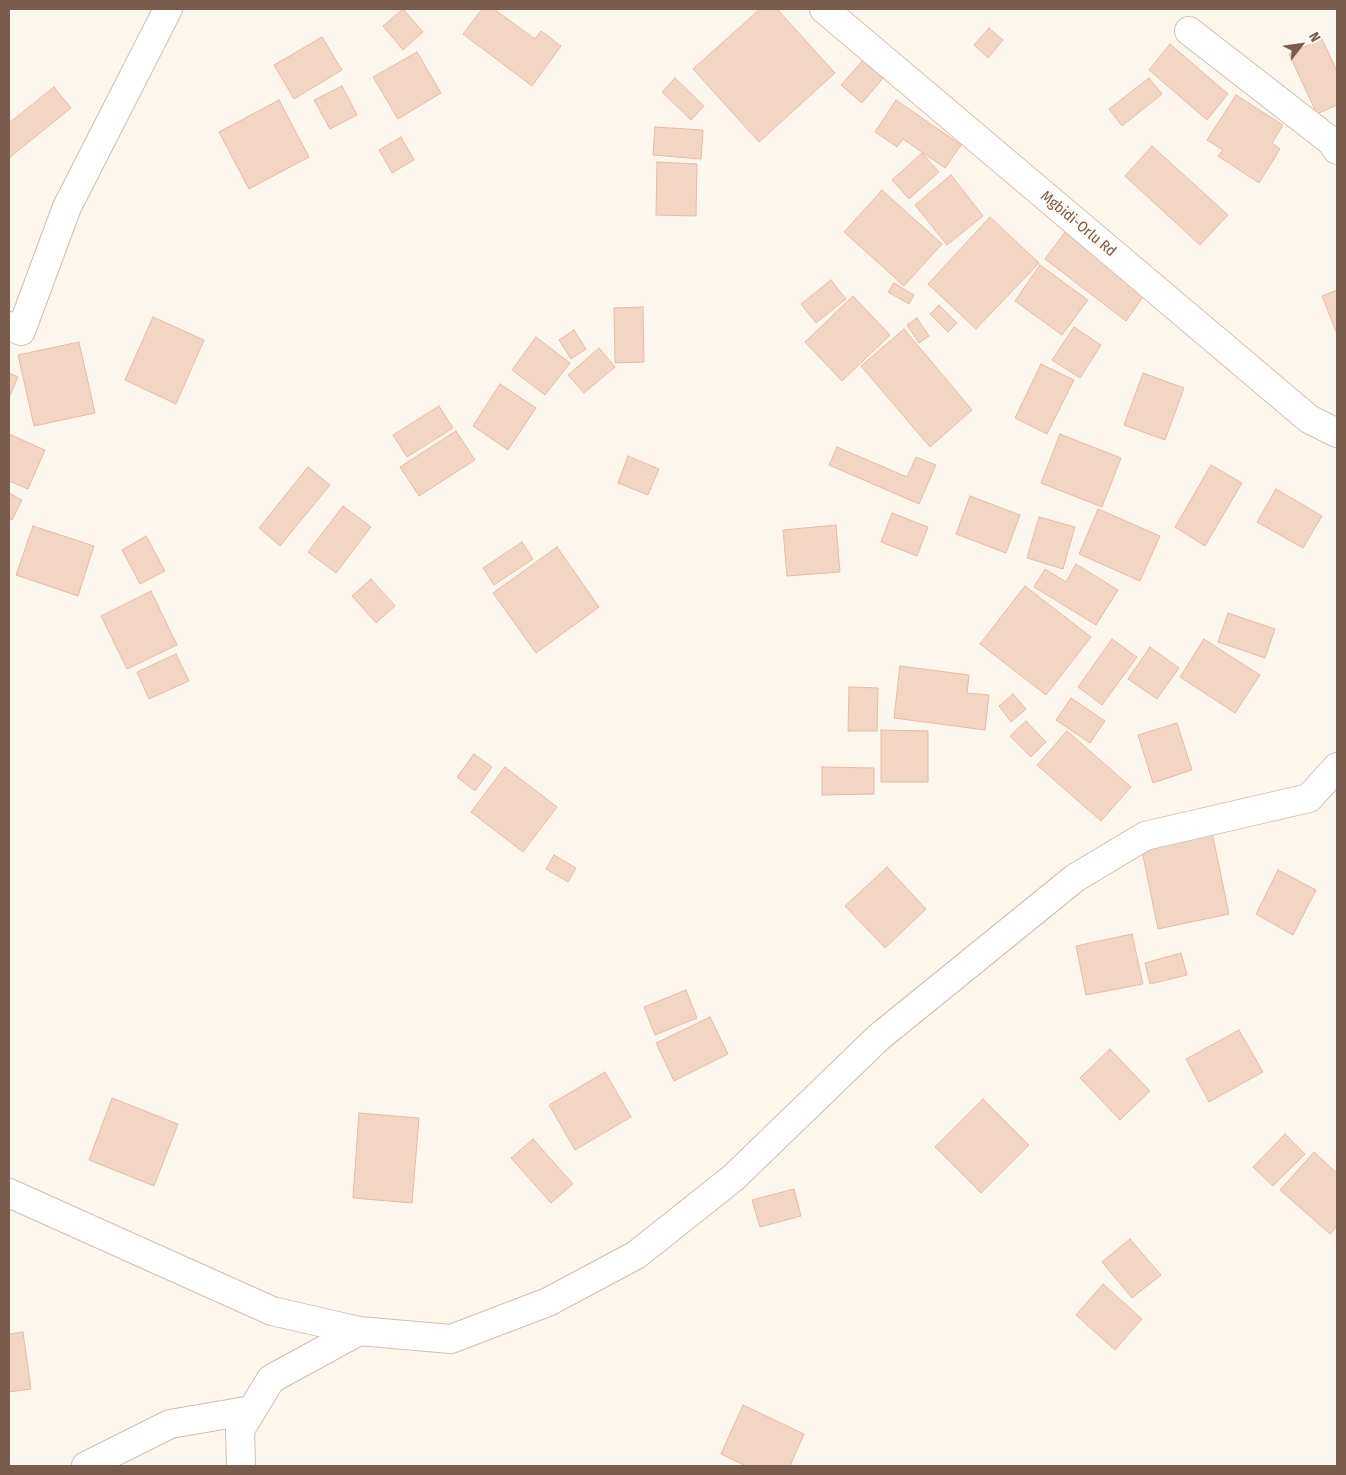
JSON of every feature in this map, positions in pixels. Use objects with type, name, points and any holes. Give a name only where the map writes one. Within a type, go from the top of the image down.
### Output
[{"type":"street","points":[[9,326],[21,331],[67,207],[168,9]]},
{"type":"street","name":"Mgbidi-Orlu Rd","points":[[824,9],[1308,419],[1337,433]]},
{"type":"street","points":[[1189,31],[1332,142],[1337,150]]},
{"type":"street","points":[[9,1193],[272,1311],[359,1331],[451,1339],[548,1302],[636,1255],[733,1178],[880,1037],[1075,878],[1145,836],[1309,798],[1337,767]]},
{"type":"street","points":[[241,1466],[240,1430],[270,1379],[359,1331]]},
{"type":"street","points":[[86,1466],[170,1424],[252,1410]]},
{"type":"building","points":[[403,9],[423,32],[403,50],[383,26]]},
{"type":"building","points":[[482,9],[494,9],[535,39],[541,31],[561,46],[532,86],[463,34]]},
{"type":"building","points":[[760,9],[777,9],[835,73],[759,142],[693,69]]},
{"type":"building","points":[[989,28],[1003,40],[988,58],[974,45]]},
{"type":"building","points":[[322,37],[342,70],[294,99],[274,65]]},
{"type":"building","points":[[1322,39],[1337,71],[1337,105],[1317,114],[1289,54]]},
{"type":"building","points":[[1170,44],[1228,94],[1207,120],[1149,70]]},
{"type":"building","points":[[417,52],[441,93],[398,119],[373,77]]},
{"type":"building","points":[[864,59],[884,77],[862,103],[841,85]]},
{"type":"building","points":[[675,78],[704,106],[691,120],[662,92]]},
{"type":"building","points":[[1149,78],[1162,94],[1122,126],[1109,109]]},
{"type":"building","points":[[342,86],[357,115],[330,129],[314,100]]},
{"type":"building","points":[[54,87],[71,108],[9,158],[9,123]]},
{"type":"building","points":[[1236,95],[1283,125],[1272,143],[1280,149],[1259,183],[1218,156],[1223,150],[1207,140]]},
{"type":"building","points":[[279,100],[309,157],[249,189],[219,132]]},
{"type":"building","points":[[896,100],[961,145],[945,168],[903,139],[897,147],[875,132]]},
{"type":"building","points":[[655,127],[703,130],[701,159],[653,155]]},
{"type":"building","points":[[401,137],[414,160],[392,173],[379,150]]},
{"type":"building","points":[[1152,146],[1228,215],[1200,245],[1125,176]]},
{"type":"building","points":[[922,153],[939,172],[909,199],[892,180]]},
{"type":"building","points":[[657,162],[697,164],[696,216],[656,215]]},
{"type":"building","points":[[951,175],[983,216],[947,245],[915,205]]},
{"type":"building","points":[[882,190],[942,244],[904,286],[844,232]]},
{"type":"building","points":[[990,217],[1039,263],[976,329],[928,284]]},
{"type":"building","points":[[1065,232],[1146,293],[1126,321],[1045,259]]},
{"type":"building","points":[[1040,265],[1088,300],[1062,335],[1015,301]]},
{"type":"building","points":[[831,280],[846,299],[816,323],[801,304]]},
{"type":"building","points":[[894,283],[914,295],[909,304],[888,292]]},
{"type":"building","points":[[1337,290],[1337,334],[1322,296]]},
{"type":"building","points":[[853,296],[890,335],[842,381],[805,342]]},
{"type":"building","points":[[939,305],[957,323],[948,332],[930,314]]},
{"type":"building","points":[[643,307],[644,362],[615,363],[614,308]]},
{"type":"building","points":[[153,317],[204,340],[176,404],[125,380]]},
{"type":"building","points":[[917,318],[929,336],[919,343],[907,325]]},
{"type":"building","points":[[1074,327],[1101,345],[1080,378],[1052,360]]},
{"type":"building","points":[[904,329],[972,410],[930,447],[861,366]]},
{"type":"building","points":[[574,330],[586,349],[571,359],[559,340]]},
{"type":"building","points":[[536,337],[570,363],[545,395],[512,370]]},
{"type":"building","points":[[79,342],[95,413],[34,426],[18,355]]},
{"type":"building","points":[[599,348],[615,367],[584,393],[568,375]]},
{"type":"building","points":[[1041,364],[1074,380],[1047,434],[1015,418]]},
{"type":"building","points":[[9,373],[18,377],[9,398]]},
{"type":"building","points":[[1143,373],[1184,388],[1165,440],[1124,425]]},
{"type":"building","points":[[500,384],[536,408],[508,450],[473,426]]},
{"type":"building","points":[[439,406],[453,428],[407,457],[393,435]]},
{"type":"building","points":[[456,431],[475,460],[419,496],[400,467]]},
{"type":"building","points":[[9,434],[45,450],[28,489],[9,481]]},
{"type":"building","points":[[1060,434],[1121,458],[1102,507],[1041,483]]},
{"type":"building","points":[[837,447],[907,477],[916,457],[936,465],[919,504],[829,465]]},
{"type":"building","points":[[628,456],[659,469],[648,495],[618,483]]},
{"type":"building","points":[[1211,465],[1242,483],[1205,546],[1175,527]]},
{"type":"building","points":[[308,467],[330,485],[280,546],[259,528]]},
{"type":"building","points":[[1276,489],[1322,516],[1303,548],[1257,522]]},
{"type":"building","points":[[9,493],[22,500],[12,520],[9,519]]},
{"type":"building","points":[[970,496],[1020,515],[1006,553],[956,534]]},
{"type":"building","points":[[343,506],[371,527],[336,573],[308,552]]},
{"type":"building","points":[[1098,509],[1160,536],[1140,581],[1079,554]]},
{"type":"building","points":[[892,513],[928,527],[917,556],[881,542]]},
{"type":"building","points":[[1039,517],[1075,527],[1063,569],[1027,558]]},
{"type":"building","points":[[836,525],[840,572],[787,576],[783,530]]},
{"type":"building","points":[[33,526],[94,546],[78,596],[16,575]]},
{"type":"building","points":[[146,536],[165,571],[140,584],[122,550]]},
{"type":"building","points":[[522,542],[533,559],[494,585],[483,568]]},
{"type":"building","points":[[557,547],[599,607],[536,653],[493,593]]},
{"type":"building","points":[[1076,564],[1118,590],[1096,625],[1034,587],[1045,569],[1066,582]]},
{"type":"building","points":[[371,579],[395,606],[376,623],[352,596]]},
{"type":"building","points":[[1025,586],[1091,637],[1046,695],[980,644]]},
{"type":"building","points":[[151,591],[177,645],[127,669],[101,616]]},
{"type":"building","points":[[1228,613],[1275,629],[1265,658],[1218,642]]},
{"type":"building","points":[[1112,639],[1137,657],[1102,705],[1078,687]]},
{"type":"building","points":[[1204,639],[1260,675],[1235,713],[1180,677]]},
{"type":"building","points":[[1150,647],[1179,668],[1157,699],[1128,679]]},
{"type":"building","points":[[176,654],[189,681],[149,699],[137,672]]},
{"type":"building","points":[[900,666],[969,675],[967,693],[989,695],[985,730],[894,718]]},
{"type":"building","points":[[849,687],[878,688],[877,731],[848,731]]},
{"type":"building","points":[[1013,694],[1026,709],[1011,722],[999,706]]},
{"type":"building","points":[[1071,698],[1105,721],[1090,743],[1056,720]]},
{"type":"building","points":[[1026,721],[1046,742],[1031,757],[1010,736]]},
{"type":"building","points":[[1177,723],[1192,770],[1153,783],[1138,735]]},
{"type":"building","points":[[881,730],[928,731],[928,782],[881,782]]},
{"type":"building","points":[[1067,731],[1131,787],[1101,821],[1037,765]]},
{"type":"building","points":[[474,754],[492,767],[475,791],[457,777]]},
{"type":"building","points":[[505,767],[557,807],[523,852],[471,812]]},
{"type":"building","points":[[822,767],[874,768],[874,794],[822,795]]},
{"type":"building","points":[[1212,832],[1229,914],[1158,929],[1141,846]]},
{"type":"building","points":[[554,855],[576,868],[568,882],[546,869]]},
{"type":"building","points":[[887,867],[926,909],[885,948],[845,906]]},
{"type":"building","points":[[1278,870],[1316,890],[1293,935],[1256,914]]},
{"type":"building","points":[[1132,934],[1143,984],[1086,995],[1076,946]]},
{"type":"building","points":[[1181,953],[1187,975],[1150,984],[1145,963]]},
{"type":"building","points":[[686,990],[697,1018],[655,1035],[644,1007]]},
{"type":"building","points":[[710,1017],[728,1054],[674,1081],[656,1043]]},
{"type":"building","points":[[1239,1030],[1263,1072],[1209,1102],[1186,1059]]},
{"type":"building","points":[[1110,1049],[1150,1091],[1120,1120],[1080,1078]]},
{"type":"building","points":[[605,1072],[631,1117],[575,1150],[549,1105]]},
{"type":"building","points":[[112,1098],[178,1124],[154,1186],[89,1160]]},
{"type":"building","points":[[983,1099],[1029,1145],[981,1193],[935,1147]]},
{"type":"building","points":[[359,1113],[419,1118],[412,1203],[353,1198]]},
{"type":"building","points":[[1285,1134],[1305,1154],[1273,1186],[1253,1167]]},
{"type":"building","points":[[533,1139],[573,1184],[551,1203],[511,1158]]},
{"type":"building","points":[[1314,1152],[1337,1173],[1337,1226],[1330,1234],[1280,1190]]},
{"type":"building","points":[[794,1189],[801,1216],[760,1227],[752,1200]]},
{"type":"building","points":[[1130,1239],[1161,1275],[1132,1298],[1102,1262]]},
{"type":"building","points":[[1103,1284],[1142,1319],[1115,1350],[1076,1315]]},
{"type":"building","points":[[23,1332],[31,1389],[9,1392],[9,1334]]},
{"type":"building","points":[[743,1405],[804,1434],[790,1466],[746,1466],[721,1454]]}]
